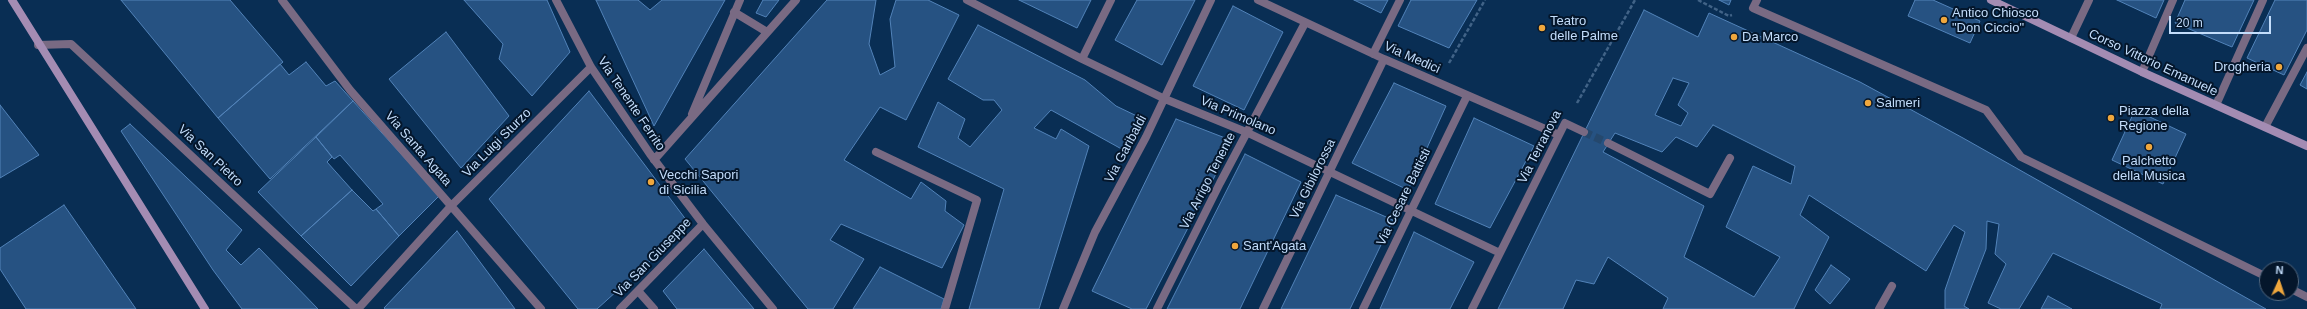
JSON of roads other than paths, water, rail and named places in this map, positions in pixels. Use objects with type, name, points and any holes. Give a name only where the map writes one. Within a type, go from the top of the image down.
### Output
[{"type":"main road","points":[[12,0],[38,45],[205,309]]},
{"type":"main road","name":"Corso Vittorio Emanuele","points":[[1991,0],[2004,3],[2071,38],[2142,72],[2307,146]]},
{"type":"street","name":"Via Santa Agata","points":[[282,0],[350,90],[452,205],[541,309]]},
{"type":"street","name":"Via Tenente Ferrito","points":[[556,0],[591,67],[654,160],[703,224],[772,309]]},
{"type":"street","points":[[689,120],[740,0]]},
{"type":"street","points":[[654,160],[796,0]]},
{"type":"street","name":"Via Primolano","points":[[968,0],[1082,59],[1165,99],[1246,132],[1500,253]]},
{"type":"street","points":[[1082,59],[1111,0]]},
{"type":"street","name":"Via Garibaldi","points":[[1066,308],[1095,232],[1165,99],[1211,0]]},
{"type":"street","name":"Via Medici","points":[[1258,0],[1384,59],[1558,135]]},
{"type":"street","points":[[1373,54],[1400,0]]},
{"type":"street","points":[[1757,0],[1753,8],[1986,110],[2021,156],[2259,273]]},
{"type":"street","points":[[2071,38],[2089,0]]},
{"type":"street","points":[[2142,72],[2173,0]]},
{"type":"street","points":[[2216,105],[2263,0]]},
{"type":"street","points":[[734,12],[767,32]]},
{"type":"street","name":"Via Arrigo Tenente","points":[[1157,309],[1246,132],[1305,22]]},
{"type":"street","name":"Via San Pietro","points":[[38,45],[71,44],[357,309]]},
{"type":"street","points":[[2265,127],[2307,48]]},
{"type":"street","name":"Via Gibilorossa","points":[[1263,309],[1384,59]]},
{"type":"street","name":"Via Luigi Sturzo","points":[[357,309],[452,205],[591,67]]},
{"type":"street","name":"Via Cesare Battisti","points":[[1363,309],[1410,210],[1467,96]]},
{"type":"street","name":"Via Terranova","points":[[1472,309],[1558,135],[1566,123],[1584,132]]},
{"type":"street","points":[[1608,143],[1710,194],[1730,158]]},
{"type":"street","points":[[876,152],[977,200],[946,309]]},
{"type":"street","name":"Via San Giuseppe","points":[[620,309],[639,292],[703,224]]},
{"type":"street","points":[[1879,309],[1892,286]]},
{"type":"street","points":[[639,292],[654,309]]},
{"type":"tunnel","points":[[1584,132],[1608,143]]},
{"type":"place","name":"Antico Chiosco \"Don Ciccio\"","points":[[1944,20]]},
{"type":"place","name":"Teatro delle Palme","points":[[1542,28]]},
{"type":"place","name":"Da Marco","points":[[1734,37]]},
{"type":"place","name":"Drogheria","points":[[2279,67]]},
{"type":"place","name":"Salmeri","points":[[1868,103]]},
{"type":"place","name":"Piazza della Regione","points":[[2111,118]]},
{"type":"place","name":"Palchetto della Musica","points":[[2149,147]]},
{"type":"place","name":"Vecchi Sapori di Sicilia","points":[[651,182]]},
{"type":"place","name":"Sant'Agata","points":[[1235,246]]}]
